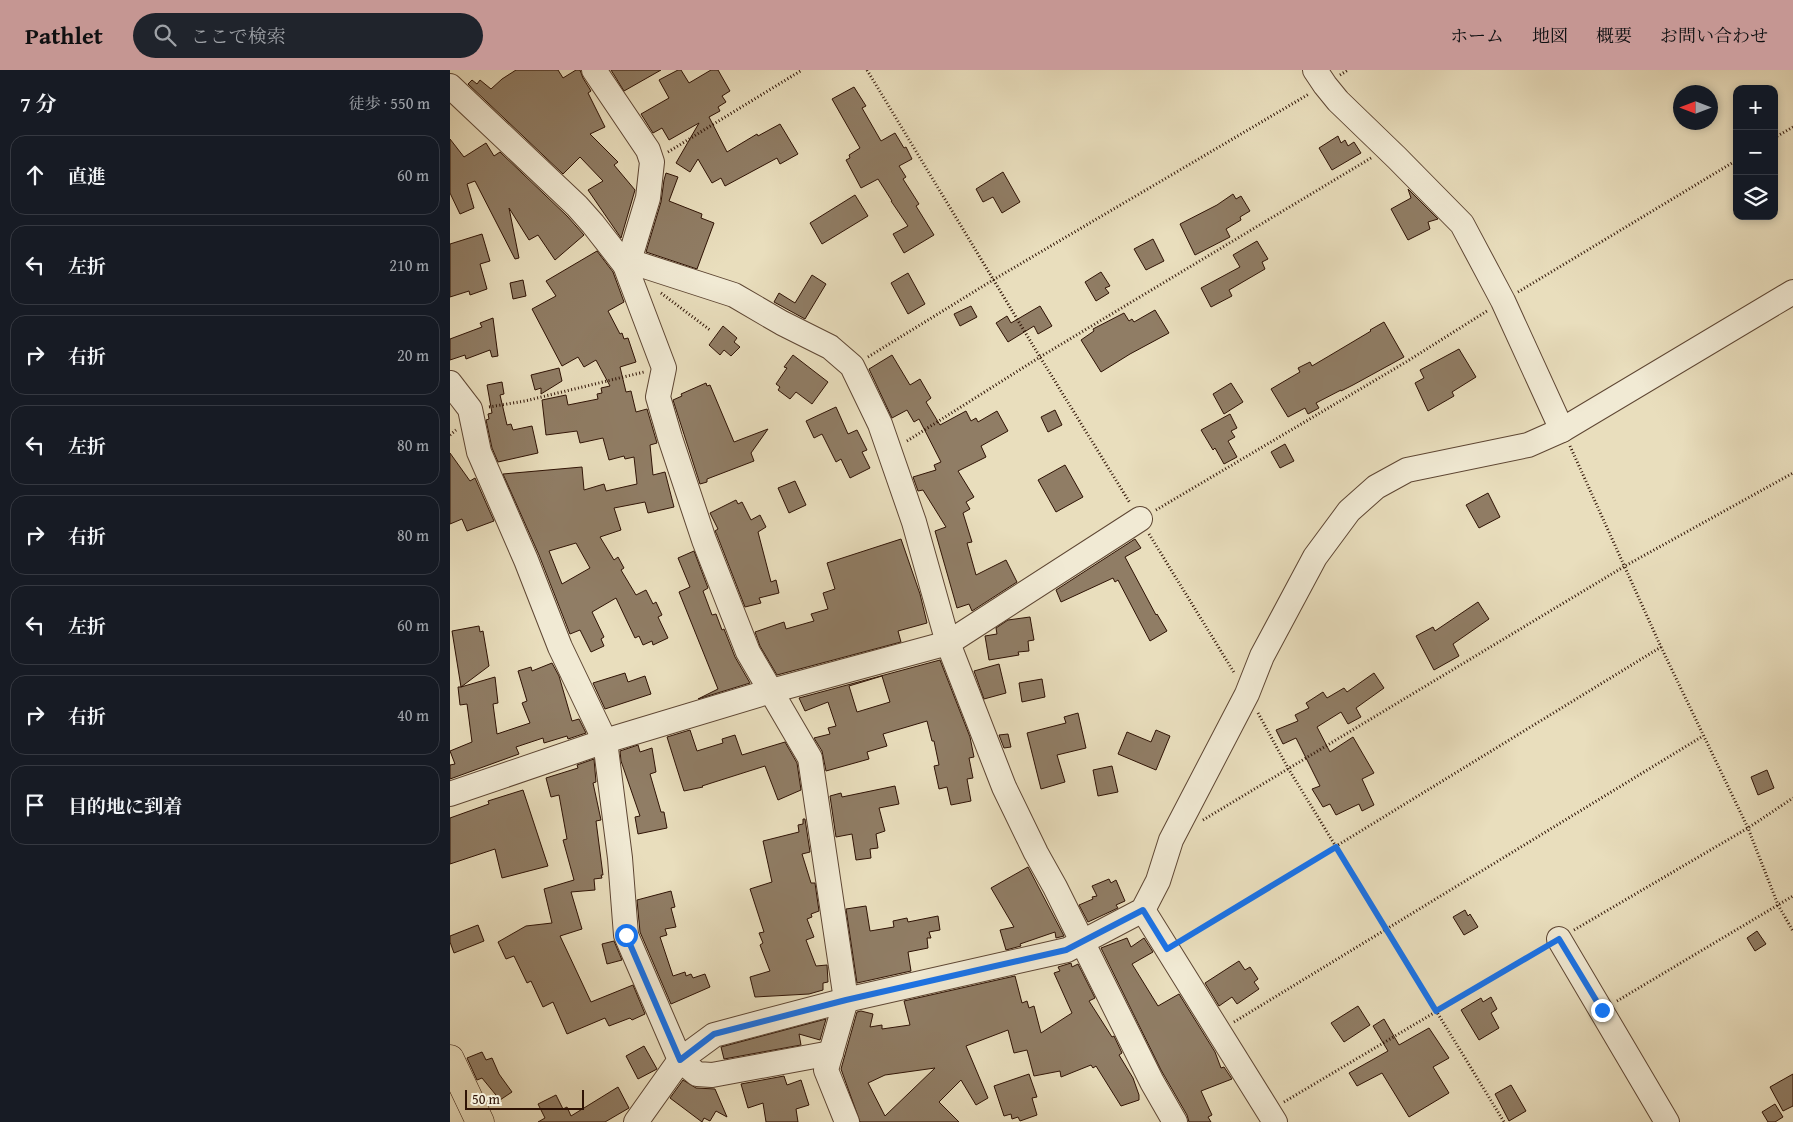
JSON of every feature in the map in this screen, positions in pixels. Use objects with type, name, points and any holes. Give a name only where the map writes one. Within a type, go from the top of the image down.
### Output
[{"type":"main road","points":[[450,1058],[480,1122]]},
{"type":"street","points":[[594,70],[648,150],[652,162],[648,198],[627,263]]},
{"type":"street","points":[[1320,78],[1462,224],[1503,301],[1562,430]]},
{"type":"street","points":[[450,86],[577,206],[627,263],[664,368],[658,397],[704,540],[748,652],[810,758],[846,1000],[826,1070],[847,1122]]},
{"type":"street","points":[[627,263],[734,294],[782,323],[830,347],[852,366],[880,424],[914,522],[948,643],[1004,787],[1148,1074],[1175,1122]]},
{"type":"street","points":[[636,1122],[680,1060],[714,1034],[846,1000],[1066,950],[1143,910],[1158,881],[1171,840],[1247,694],[1262,656],[1315,557],[1349,510],[1376,487],[1408,470],[1528,445],[1562,430],[1793,292]]},
{"type":"street","points":[[450,383],[470,409],[479,452],[526,560],[560,647],[605,741],[620,858],[626,935],[680,1060],[697,1074],[712,1074],[831,1053]]},
{"type":"street","points":[[450,794],[605,741],[771,691],[948,643],[1140,519]]},
{"type":"street","points":[[1143,910],[1272,1117]]},
{"type":"street","points":[[1559,939],[1667,1122]]},
{"type":"path","points":[[652,162],[802,70]]},
{"type":"path","points":[[867,70],[993,280],[1247,694],[1288,768],[1504,1122]]},
{"type":"path","points":[[852,366],[1320,78]]},
{"type":"path","points":[[1778,136],[1793,127]]},
{"type":"path","points":[[889,452],[1040,357],[1386,148]]},
{"type":"path","points":[[1140,519],[1406,362],[1503,301],[1733,162]]},
{"type":"path","points":[[656,289],[710,330]]},
{"type":"path","points":[[470,409],[525,402],[664,368]]},
{"type":"path","points":[[1562,430],[1661,648],[1748,828],[1778,905],[1793,931]]},
{"type":"path","points":[[1171,840],[1625,566],[1793,473]]},
{"type":"path","points":[[1167,949],[1661,648]]},
{"type":"path","points":[[1219,1032],[1703,736]]},
{"type":"path","points":[[1272,1117],[1436,1011],[1748,828],[1793,798]]},
{"type":"path","points":[[1602,1010],[1793,896]]},
{"type":"building","points":[[516,70],[558,70],[563,78],[576,70],[580,70],[591,91],[588,93],[605,127],[590,134],[618,162],[614,165],[635,190],[621,238],[588,190],[603,181],[580,157],[563,174],[468,84],[472,80],[477,84],[480,80],[491,89]]},
{"type":"building","points":[[611,70],[661,70],[624,91]]},
{"type":"building","points":[[681,70],[689,83],[711,70],[718,70],[730,91],[722,96],[726,102],[718,107],[720,111],[709,117],[727,152],[757,134],[758,136],[780,124],[798,154],[780,164],[777,158],[725,186],[721,178],[712,183],[698,159],[690,172],[676,163],[699,123],[669,140],[662,128],[653,133],[641,114],[669,98],[659,80]]},
{"type":"building","points":[[854,87],[866,106],[862,108],[881,141],[895,133],[904,148],[906,147],[912,159],[899,166],[906,177],[903,179],[919,204],[916,206],[934,235],[904,253],[893,234],[908,226],[878,179],[861,188],[846,160],[850,158],[849,155],[860,148],[832,99]]},
{"type":"building","points":[[1338,136],[1341,143],[1345,140],[1348,146],[1354,142],[1361,153],[1332,170],[1319,148]]},
{"type":"building","points":[[450,139],[464,157],[486,143],[494,156],[500,152],[567,216],[584,235],[555,260],[538,235],[529,240],[509,208],[519,258],[515,259],[475,181],[467,184],[474,208],[460,214],[450,193]]},
{"type":"building","points":[[1003,172],[1020,202],[1002,213],[993,197],[983,202],[976,189]]},
{"type":"building","points":[[666,173],[678,177],[669,201],[702,214],[701,218],[714,223],[697,269],[646,252],[661,202]]},
{"type":"building","points":[[1408,189],[1438,219],[1428,222],[1430,229],[1408,240],[1391,209],[1411,198]]},
{"type":"building","points":[[1233,194],[1236,199],[1241,196],[1250,211],[1240,217],[1241,220],[1226,229],[1230,237],[1195,255],[1180,224],[1217,205]]},
{"type":"building","points":[[855,195],[868,216],[822,244],[810,223]]},
{"type":"building","points":[[482,234],[490,261],[480,264],[487,289],[470,295],[469,291],[450,297],[450,244]]},
{"type":"building","points":[[1153,239],[1164,261],[1146,270],[1134,249]]},
{"type":"building","points":[[1257,241],[1268,259],[1262,262],[1265,269],[1229,290],[1232,296],[1211,307],[1201,288],[1240,267],[1233,255]]},
{"type":"building","points":[[597,251],[613,272],[624,302],[608,311],[620,334],[622,333],[624,339],[628,338],[636,362],[620,367],[626,392],[631,391],[636,412],[647,409],[657,443],[650,445],[653,475],[665,472],[674,507],[648,513],[645,502],[614,508],[621,530],[600,537],[614,560],[618,557],[624,568],[621,570],[636,595],[646,590],[653,604],[656,602],[662,615],[658,617],[668,638],[653,645],[652,641],[643,645],[639,636],[635,638],[616,598],[592,612],[604,637],[601,639],[604,646],[591,652],[580,630],[570,634],[539,555],[503,474],[582,467],[584,490],[604,484],[606,491],[637,484],[634,457],[625,459],[624,456],[609,460],[603,438],[580,443],[577,431],[546,435],[542,400],[566,395],[568,405],[598,399],[597,394],[602,393],[601,388],[610,386],[596,360],[584,367],[578,357],[562,366],[532,309],[556,296],[546,281]],"holes":[[[576,543],[590,568],[562,584],[549,551]]]},
{"type":"building","points":[[1101,272],[1110,286],[1105,288],[1109,293],[1096,301],[1085,282]]},
{"type":"building","points":[[908,273],[925,304],[908,314],[891,283]]},
{"type":"building","points":[[812,275],[826,284],[805,319],[774,302],[779,293],[795,303]]},
{"type":"building","points":[[523,280],[526,296],[513,299],[510,283]]},
{"type":"building","points":[[971,306],[977,317],[960,326],[954,314]]},
{"type":"building","points":[[1040,306],[1052,326],[1038,334],[1034,326],[1008,342],[996,323],[1007,316],[1011,323]]},
{"type":"building","points":[[1155,310],[1169,333],[1101,372],[1081,340],[1094,331],[1093,329],[1124,313],[1129,321],[1132,319],[1134,322]]},
{"type":"building","points":[[493,318],[498,356],[492,357],[490,350],[466,359],[465,355],[450,360],[450,339],[482,327],[480,323]]},
{"type":"building","points":[[1384,322],[1404,357],[1316,403],[1319,408],[1308,414],[1305,408],[1288,417],[1271,389],[1300,372],[1298,368],[1310,362],[1312,366]]},
{"type":"building","points":[[723,326],[737,338],[734,342],[740,347],[731,356],[724,350],[720,355],[709,345]]},
{"type":"building","points":[[1459,349],[1476,377],[1452,392],[1454,396],[1428,411],[1415,383],[1424,378],[1420,370]]},
{"type":"building","points":[[793,355],[828,382],[812,404],[796,392],[790,399],[778,390],[780,387],[776,384],[787,368],[784,367]]},
{"type":"building","points":[[892,355],[910,385],[920,379],[931,398],[926,402],[940,425],[966,411],[971,421],[976,418],[978,422],[997,411],[1008,431],[981,446],[986,457],[958,471],[974,497],[966,502],[970,509],[963,513],[972,542],[967,543],[976,575],[1006,560],[1017,582],[972,611],[969,604],[957,608],[935,531],[946,527],[923,490],[918,491],[913,477],[936,470],[934,465],[941,462],[919,419],[914,422],[907,410],[892,418],[869,369]]},
{"type":"building","points":[[559,368],[562,381],[541,394],[541,388],[535,390],[531,375]]},
{"type":"building","points":[[502,382],[504,394],[500,395],[507,425],[511,424],[513,430],[532,426],[538,453],[498,462],[492,448],[486,420],[489,419],[488,414],[492,413],[487,385]]},
{"type":"building","points":[[706,383],[707,386],[710,385],[734,442],[768,429],[751,453],[754,461],[707,479],[707,482],[700,484],[673,400],[682,396],[681,394]]},
{"type":"building","points":[[1231,383],[1243,402],[1224,414],[1213,394]]},
{"type":"building","points":[[836,407],[848,434],[857,430],[867,450],[862,452],[870,468],[850,478],[841,459],[836,462],[822,434],[814,438],[806,421]]},
{"type":"building","points":[[1055,410],[1062,425],[1048,432],[1041,417]]},
{"type":"building","points":[[1230,414],[1237,428],[1231,431],[1235,437],[1228,441],[1237,457],[1224,464],[1215,448],[1213,450],[1201,430]]},
{"type":"building","points":[[1285,444],[1294,461],[1280,468],[1271,452]]},
{"type":"building","points":[[450,453],[470,481],[475,478],[494,521],[467,531],[462,519],[450,524]]},
{"type":"building","points":[[1065,465],[1083,497],[1056,512],[1038,480]]},
{"type":"building","points":[[795,481],[806,505],[789,513],[778,488]]},
{"type":"building","points":[[1488,493],[1500,517],[1479,528],[1466,505]]},
{"type":"building","points":[[736,500],[738,504],[742,502],[751,520],[760,515],[766,527],[758,532],[771,582],[776,580],[779,593],[759,598],[761,603],[745,607],[715,531],[718,529],[710,513]]},
{"type":"building","points":[[901,539],[920,594],[927,623],[898,631],[901,642],[777,675],[760,646],[755,632],[784,622],[786,629],[814,621],[811,614],[828,609],[823,593],[835,589],[827,563]]},
{"type":"building","points":[[1135,539],[1141,548],[1125,557],[1156,615],[1167,631],[1150,641],[1118,580],[1115,582],[1113,578],[1061,602],[1056,590]]},
{"type":"building","points":[[694,551],[708,588],[703,591],[712,615],[716,614],[735,657],[750,683],[698,699],[718,689],[679,592],[690,587],[678,558]]},
{"type":"building","points":[[1478,602],[1489,619],[1453,644],[1459,656],[1434,670],[1416,636],[1433,627],[1435,631]]},
{"type":"building","points":[[1030,617],[1034,640],[1028,641],[1029,651],[1018,652],[1019,655],[989,660],[985,636],[997,634],[996,628],[1008,620]]},
{"type":"building","points":[[479,626],[480,632],[483,631],[489,666],[461,687],[452,631]]},
{"type":"building","points":[[940,660],[970,737],[974,757],[969,758],[973,778],[967,779],[971,801],[951,805],[947,787],[939,789],[934,766],[939,765],[927,721],[883,734],[887,746],[867,752],[869,759],[826,771],[822,751],[814,738],[830,734],[828,728],[836,726],[828,702],[805,711],[799,698]],"holes":[[[882,676],[890,702],[857,712],[849,686]]]},
{"type":"building","points":[[552,663],[559,676],[572,721],[579,719],[586,733],[568,739],[567,736],[544,743],[543,738],[516,747],[519,754],[450,779],[450,765],[455,764],[450,751],[472,742],[467,704],[460,705],[458,687],[495,677],[498,703],[493,704],[497,734],[530,723],[522,703],[527,701],[518,671],[531,667],[532,671]]},
{"type":"building","points":[[999,664],[1006,693],[984,699],[974,671]]},
{"type":"building","points":[[625,673],[628,682],[645,676],[651,694],[605,709],[593,683]]},
{"type":"building","points":[[1374,673],[1384,688],[1356,708],[1361,717],[1348,724],[1341,712],[1317,727],[1330,752],[1353,737],[1374,773],[1362,779],[1374,805],[1362,811],[1359,804],[1336,815],[1330,804],[1323,807],[1312,789],[1320,786],[1296,738],[1283,744],[1276,730],[1298,721],[1295,715],[1309,708],[1306,703],[1323,692],[1327,698],[1344,688],[1347,692]]},
{"type":"building","points":[[1042,679],[1045,697],[1022,702],[1019,683]]},
{"type":"building","points":[[1078,713],[1086,748],[1057,755],[1065,782],[1041,789],[1027,733],[1066,723],[1064,717]]},
{"type":"building","points":[[690,730],[697,751],[723,743],[722,739],[735,735],[742,755],[785,742],[797,763],[801,790],[778,800],[765,766],[703,787],[684,791],[667,737]]},
{"type":"building","points":[[1156,730],[1170,736],[1156,770],[1118,754],[1127,732],[1151,742]]},
{"type":"building","points":[[1008,734],[1011,747],[1004,748],[999,735]]},
{"type":"building","points":[[638,745],[640,752],[652,748],[656,772],[650,774],[661,812],[664,812],[667,828],[638,834],[635,817],[640,816],[621,761],[620,751]]},
{"type":"building","points":[[594,759],[596,782],[593,783],[601,820],[596,821],[603,875],[601,875],[602,878],[594,879],[595,890],[571,892],[582,929],[560,936],[591,1002],[633,985],[645,1014],[632,1020],[630,1018],[609,1026],[605,1018],[567,1034],[553,1002],[543,1007],[531,981],[527,983],[514,956],[506,959],[498,942],[526,926],[552,923],[544,889],[574,880],[563,840],[567,839],[559,795],[551,797],[546,778],[578,768],[577,765]]},
{"type":"building","points":[[1112,766],[1118,792],[1098,796],[1093,770]]},
{"type":"building","points":[[1767,770],[1774,788],[1758,795],[1751,777]]},
{"type":"building","points":[[895,786],[899,804],[879,808],[885,831],[876,834],[878,848],[870,849],[871,858],[856,860],[852,834],[836,837],[830,796],[841,793],[842,797]]},
{"type":"building","points":[[523,790],[548,866],[502,878],[495,849],[450,864],[450,818],[489,804],[488,801]]},
{"type":"building","points":[[803,819],[805,819],[810,852],[802,854],[811,883],[815,883],[819,911],[811,914],[812,917],[807,919],[814,937],[806,940],[816,966],[827,965],[828,982],[823,983],[823,990],[809,994],[755,997],[750,977],[770,971],[760,945],[763,943],[759,933],[764,932],[750,889],[772,882],[763,841],[799,832],[798,825],[803,824]]},
{"type":"building","points":[[1028,867],[1064,936],[1056,938],[1055,932],[1006,950],[1000,930],[1014,927],[991,888]]},
{"type":"building","points":[[1109,879],[1111,883],[1116,880],[1125,901],[1116,905],[1118,908],[1088,922],[1079,905],[1097,896],[1092,886]]},
{"type":"building","points":[[671,891],[675,907],[671,908],[676,927],[665,929],[667,935],[660,937],[673,976],[685,972],[686,976],[691,974],[693,978],[705,974],[710,987],[671,1004],[640,932],[637,900]]},
{"type":"building","points":[[866,906],[870,931],[894,927],[893,921],[907,918],[908,922],[938,916],[940,930],[929,932],[931,938],[927,938],[928,948],[908,952],[911,971],[857,983],[846,909]]},
{"type":"building","points":[[1465,910],[1468,916],[1470,914],[1478,927],[1464,935],[1453,917]]},
{"type":"building","points":[[478,925],[484,941],[454,953],[450,936]]},
{"type":"building","points":[[1757,931],[1766,944],[1755,951],[1747,938]]},
{"type":"building","points":[[1127,938],[1131,947],[1144,938],[1153,952],[1132,964],[1158,1006],[1179,994],[1215,1052],[1221,1068],[1224,1067],[1232,1079],[1201,1091],[1212,1115],[1208,1117],[1211,1122],[1189,1122],[1187,1115],[1161,1070],[1101,948]]},
{"type":"building","points":[[614,941],[622,960],[607,964],[602,944]]},
{"type":"building","points":[[1239,961],[1245,970],[1250,967],[1258,979],[1254,982],[1259,989],[1237,1004],[1232,997],[1219,1006],[1205,983]]},
{"type":"building","points":[[1071,963],[1072,967],[1078,964],[1095,998],[1089,1001],[1112,1037],[1114,1036],[1122,1053],[1119,1055],[1133,1078],[1139,1100],[1121,1106],[1096,1066],[1093,1068],[1091,1065],[1061,1077],[1060,1071],[1034,1076],[1027,1050],[1014,1053],[1008,1030],[966,1046],[988,1098],[976,1105],[961,1080],[939,1102],[959,1122],[860,1122],[841,1069],[857,1012],[873,1014],[870,1027],[882,1025],[882,1029],[910,1025],[904,1001],[1015,976],[1022,1003],[1027,1001],[1029,1008],[1034,1006],[1041,1033],[1072,1013],[1054,973],[1060,971],[1058,967]],"holes":[[[935,1068],[885,1116],[868,1083],[885,1075]]]},
{"type":"building","points":[[1491,997],[1497,1009],[1491,1013],[1499,1028],[1479,1040],[1461,1010],[1481,998],[1483,1002]]},
{"type":"building","points":[[1358,1006],[1370,1025],[1344,1042],[1331,1023]]},
{"type":"building","points":[[826,1019],[820,1040],[799,1034],[801,1045],[724,1059],[721,1047]]},
{"type":"building","points":[[1384,1019],[1399,1045],[1429,1028],[1449,1058],[1433,1067],[1449,1093],[1409,1117],[1382,1073],[1357,1086],[1349,1073],[1388,1051],[1373,1026]]},
{"type":"building","points":[[644,1046],[657,1069],[638,1079],[626,1056]]},
{"type":"building","points":[[482,1052],[486,1060],[492,1058],[499,1074],[512,1092],[500,1100],[482,1078],[477,1080],[467,1058]]},
{"type":"building","points":[[1029,1074],[1037,1097],[1032,1098],[1037,1115],[1020,1121],[1018,1117],[1012,1119],[1011,1114],[1004,1116],[994,1086]]},
{"type":"building","points":[[1793,1074],[1793,1106],[1783,1111],[1770,1087]]},
{"type":"building","points":[[784,1076],[787,1085],[801,1080],[809,1105],[796,1109],[798,1122],[766,1122],[763,1103],[748,1108],[741,1084]]},
{"type":"building","points":[[683,1080],[696,1088],[715,1089],[727,1117],[716,1111],[710,1121],[704,1118],[702,1122],[670,1098]]},
{"type":"building","points":[[1511,1085],[1526,1111],[1509,1121],[1495,1094]]},
{"type":"building","points":[[618,1087],[629,1108],[605,1122],[538,1122],[545,1118],[538,1104],[556,1095],[563,1109],[567,1107],[571,1116]]},
{"type":"building","points":[[1775,1104],[1783,1117],[1775,1122],[1768,1122],[1762,1112]]},
{"type":"route","points":[[626,935],[680,1060],[714,1034],[846,1000],[1066,950],[1143,910],[1167,949],[1336,847],[1436,1011],[1559,939],[1602,1010]]}]
